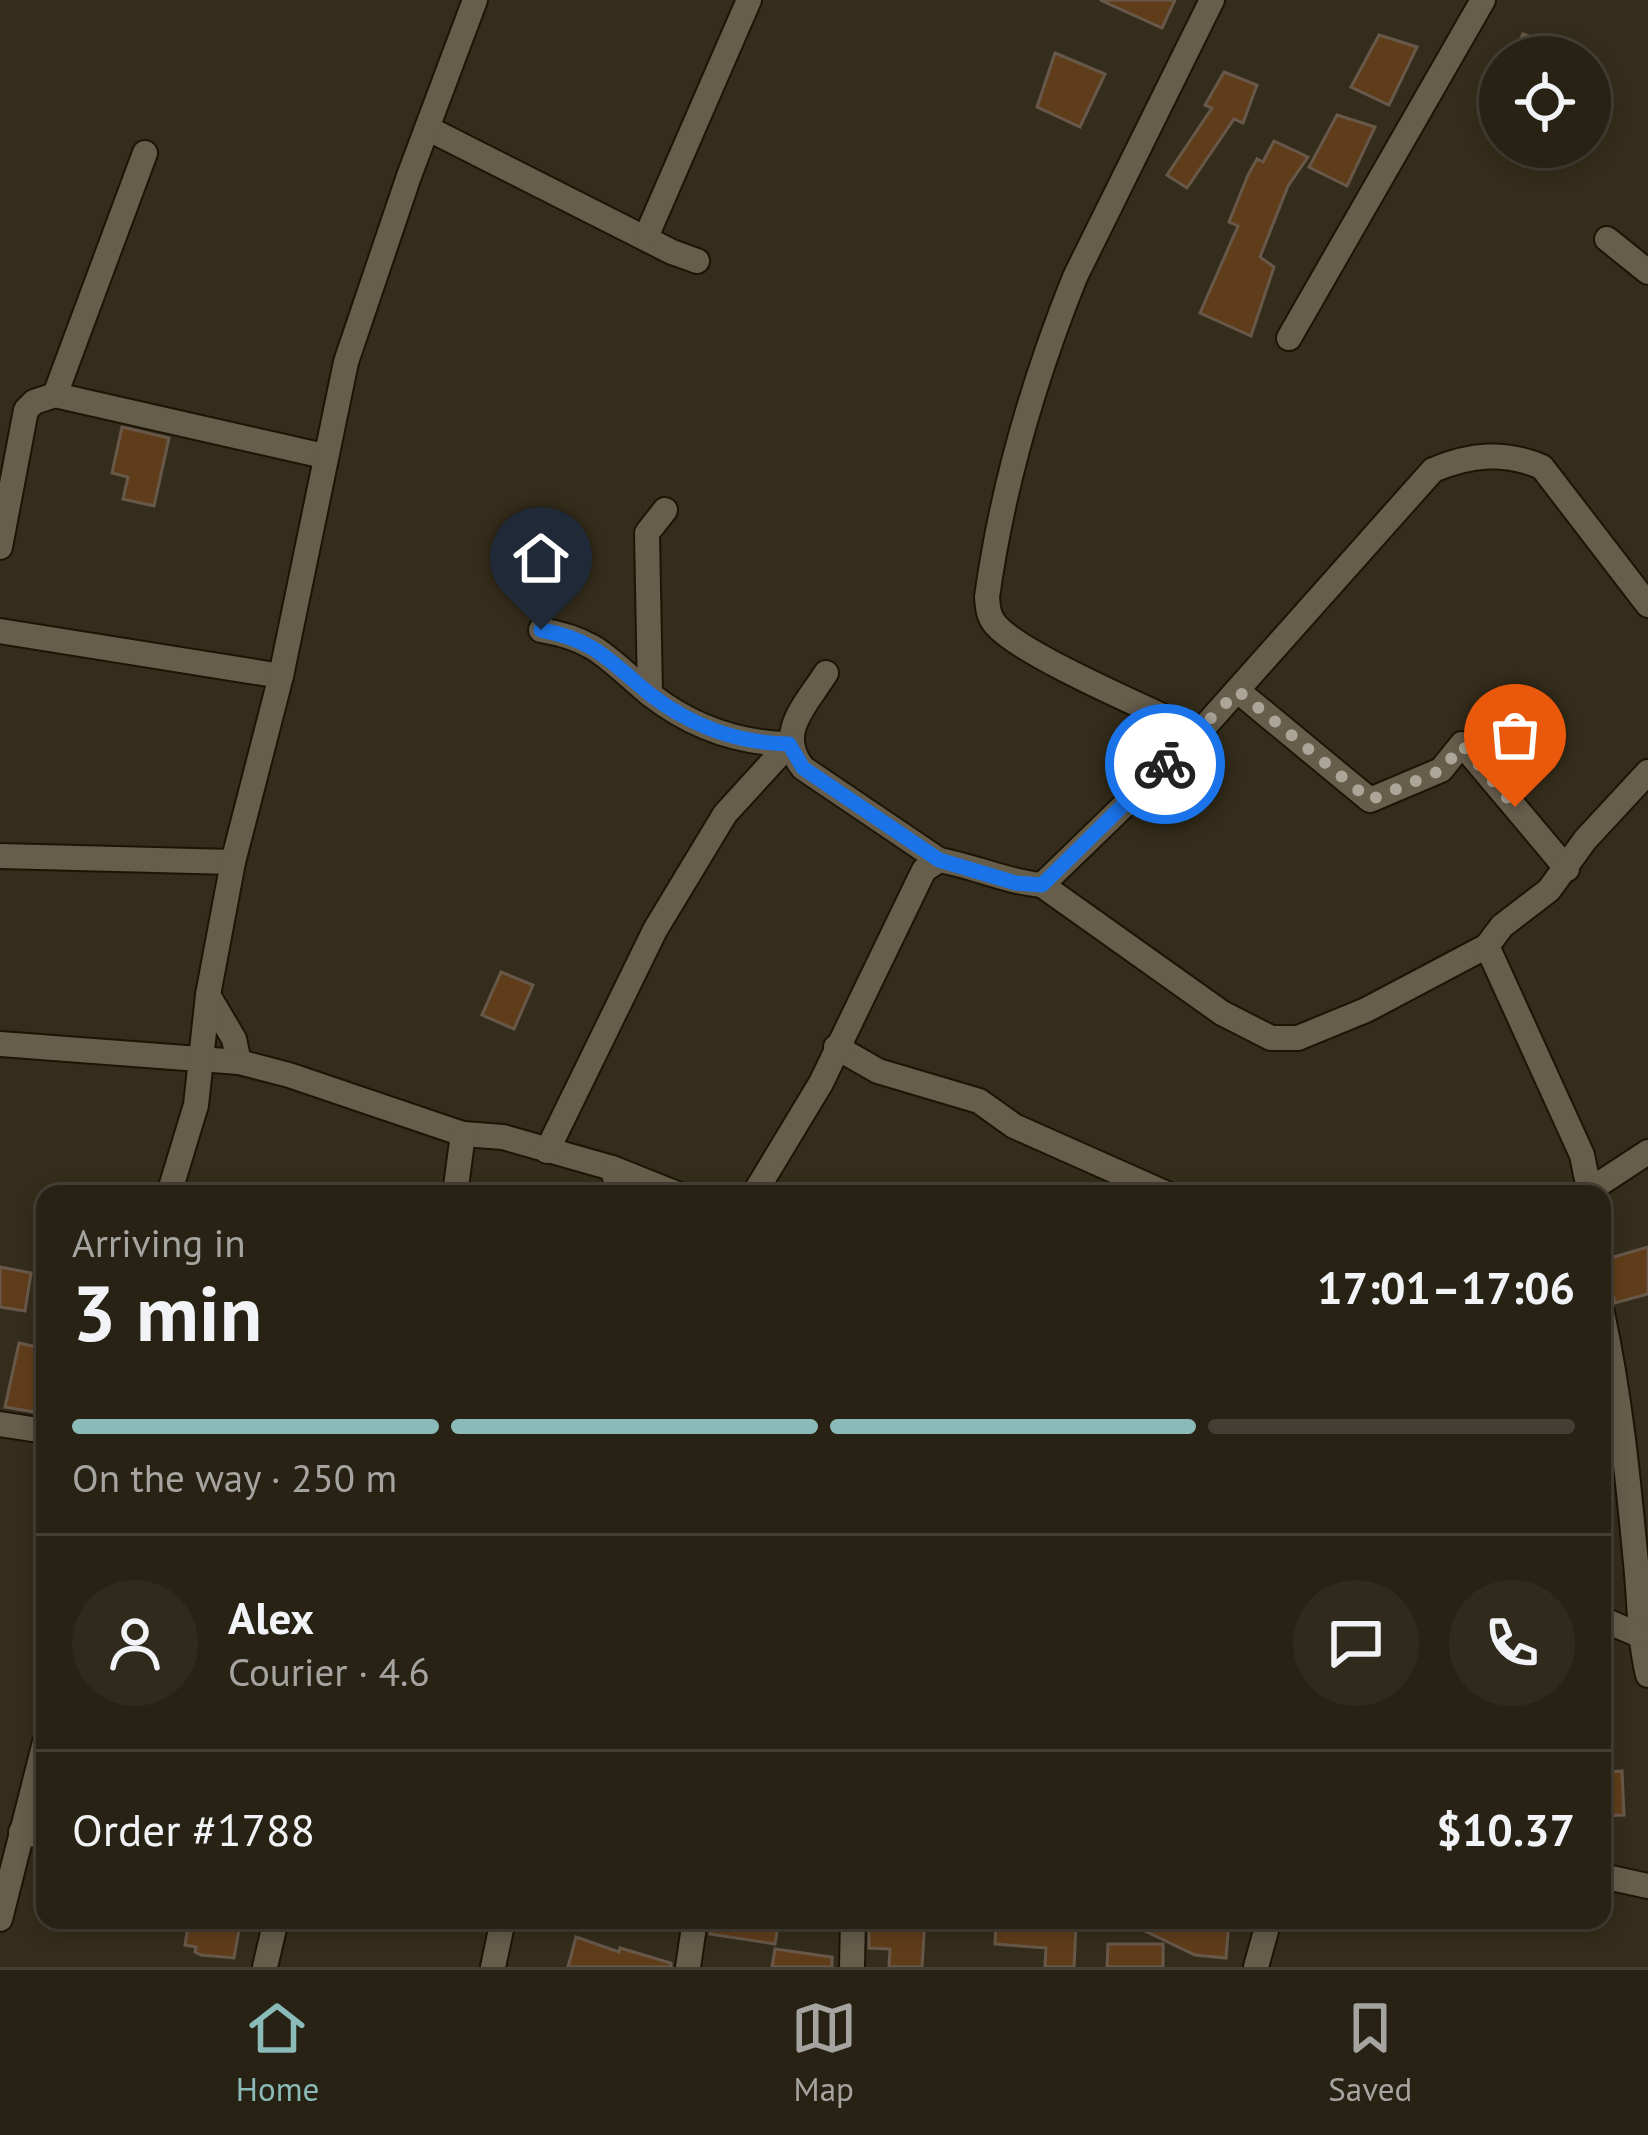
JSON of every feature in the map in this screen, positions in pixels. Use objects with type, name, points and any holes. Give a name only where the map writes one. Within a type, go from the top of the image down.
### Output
[{"type":"street","points":[[646,237],[749,0]]},
{"type":"street","points":[[1198,733],[1030,650],[998,629],[989,616],[987,597],[1013,469],[1058,318],[1212,0]]},
{"type":"street","points":[[1289,338],[1483,0]]},
{"type":"street","points":[[172,1185],[196,1106],[208,995],[233,862],[280,676],[346,362],[472,1]]},
{"type":"street","points":[[429,129],[697,261]]},
{"type":"street","points":[[55,395],[145,153]]},
{"type":"street","points":[[1607,239],[1648,272]]},
{"type":"street","points":[[0,547],[26,410],[55,395],[324,456]]},
{"type":"street","points":[[1042,885],[1238,691],[1433,470],[1465,456],[1520,458],[1542,467],[1648,604]]},
{"type":"street","points":[[650,694],[647,533],[665,510]]},
{"type":"street","points":[[541,630],[572,636],[600,649],[650,694],[721,736],[789,744]]},
{"type":"street","points":[[0,631],[280,676]]},
{"type":"street","points":[[547,1151],[655,930],[724,814],[789,744],[792,729],[826,673]]},
{"type":"street","points":[[1238,691],[1370,800],[1442,770],[1462,745],[1568,869]]},
{"type":"street","points":[[789,744],[803,768],[939,860],[1016,883],[1042,885],[1222,1012],[1270,1038],[1298,1038],[1332,1024],[1487,946],[1502,926],[1549,890],[1585,840],[1648,772]]},
{"type":"street","points":[[0,856],[233,862]]},
{"type":"street","points":[[759,1185],[820,1083],[925,870],[939,860]]},
{"type":"street","points":[[1487,946],[1582,1155],[1588,1185]]},
{"type":"street","points":[[208,995],[234,1039],[238,1062]]},
{"type":"street","points":[[0,1044],[238,1062],[463,1134],[503,1137],[654,1185]]},
{"type":"street","points":[[836,1047],[878,1071],[979,1101],[1014,1126],[1147,1185]]},
{"type":"street","points":[[456,1185],[463,1134]]},
{"type":"street","points":[[1600,1185],[1648,1152]]},
{"type":"street","points":[[612,1168],[617,1185]]},
{"type":"street","points":[[1611,1355],[1620,1397],[1639,1635],[1648,1675]]},
{"type":"street","points":[[0,1424],[36,1430]]},
{"type":"street","points":[[1611,1623],[1639,1635]]},
{"type":"street","points":[[1611,1632],[1639,1635]]},
{"type":"street","points":[[0,1919],[33,1835]]},
{"type":"street","points":[[1611,1878],[1648,1886]]},
{"type":"street","points":[[265,1967],[274,1929]]},
{"type":"street","points":[[493,1967],[500,1929]]},
{"type":"street","points":[[688,1967],[694,1929]]},
{"type":"street","points":[[852,1967],[854,1929]]},
{"type":"street","points":[[1256,1967],[1267,1929]]},
{"type":"building","points":[[1100,0],[1175,0],[1162,28]]},
{"type":"building","points":[[1379,35],[1417,47],[1389,105],[1351,87]]},
{"type":"building","points":[[1055,53],[1105,74],[1080,127],[1037,107]]},
{"type":"building","points":[[1224,72],[1257,85],[1243,123],[1234,119],[1187,188],[1167,175],[1212,108],[1205,105]]},
{"type":"building","points":[[1337,115],[1375,127],[1347,186],[1309,167]]},
{"type":"building","points":[[1274,141],[1308,157],[1288,186],[1260,257],[1274,267],[1251,336],[1200,313],[1238,226],[1229,222],[1248,175],[1257,159],[1263,162]]},
{"type":"building","points":[[122,427],[169,438],[154,506],[123,499],[128,477],[112,473]]},
{"type":"building","points":[[501,972],[533,985],[514,1029],[482,1015]]},
{"type":"building","points":[[1648,1247],[1648,1294],[1615,1303],[1611,1258]]},
{"type":"building","points":[[0,1267],[31,1273],[25,1311],[0,1307]]},
{"type":"building","points":[[19,1343],[36,1347],[36,1412],[5,1407]]},
{"type":"building","points":[[1622,1771],[1624,1815],[1611,1816],[1611,1772]]},
{"type":"building","points":[[188,1929],[239,1930],[234,1958],[201,1955],[196,1947],[185,1945]]},
{"type":"building","points":[[710,1929],[778,1929],[775,1944],[710,1934]]},
{"type":"building","points":[[869,1929],[924,1929],[922,1967],[889,1967],[890,1949],[869,1948]]},
{"type":"building","points":[[996,1929],[1076,1929],[1074,1967],[1045,1967],[1046,1948],[995,1944]]},
{"type":"building","points":[[1141,1929],[1228,1929],[1226,1958],[1195,1955]]},
{"type":"building","points":[[576,1937],[671,1963],[671,1967],[568,1967]]},
{"type":"building","points":[[1108,1944],[1163,1944],[1163,1967],[1107,1967]]},
{"type":"building","points":[[775,1949],[832,1957],[832,1967],[772,1967]]},
{"type":"way so far","points":[[1165,764],[1238,691],[1370,800],[1442,770],[1462,745],[1515,807]]},
{"type":"route","points":[[541,630],[572,636],[600,649],[650,694],[721,736],[789,744],[803,768],[939,860],[1016,883],[1042,885],[1165,764]]}]
